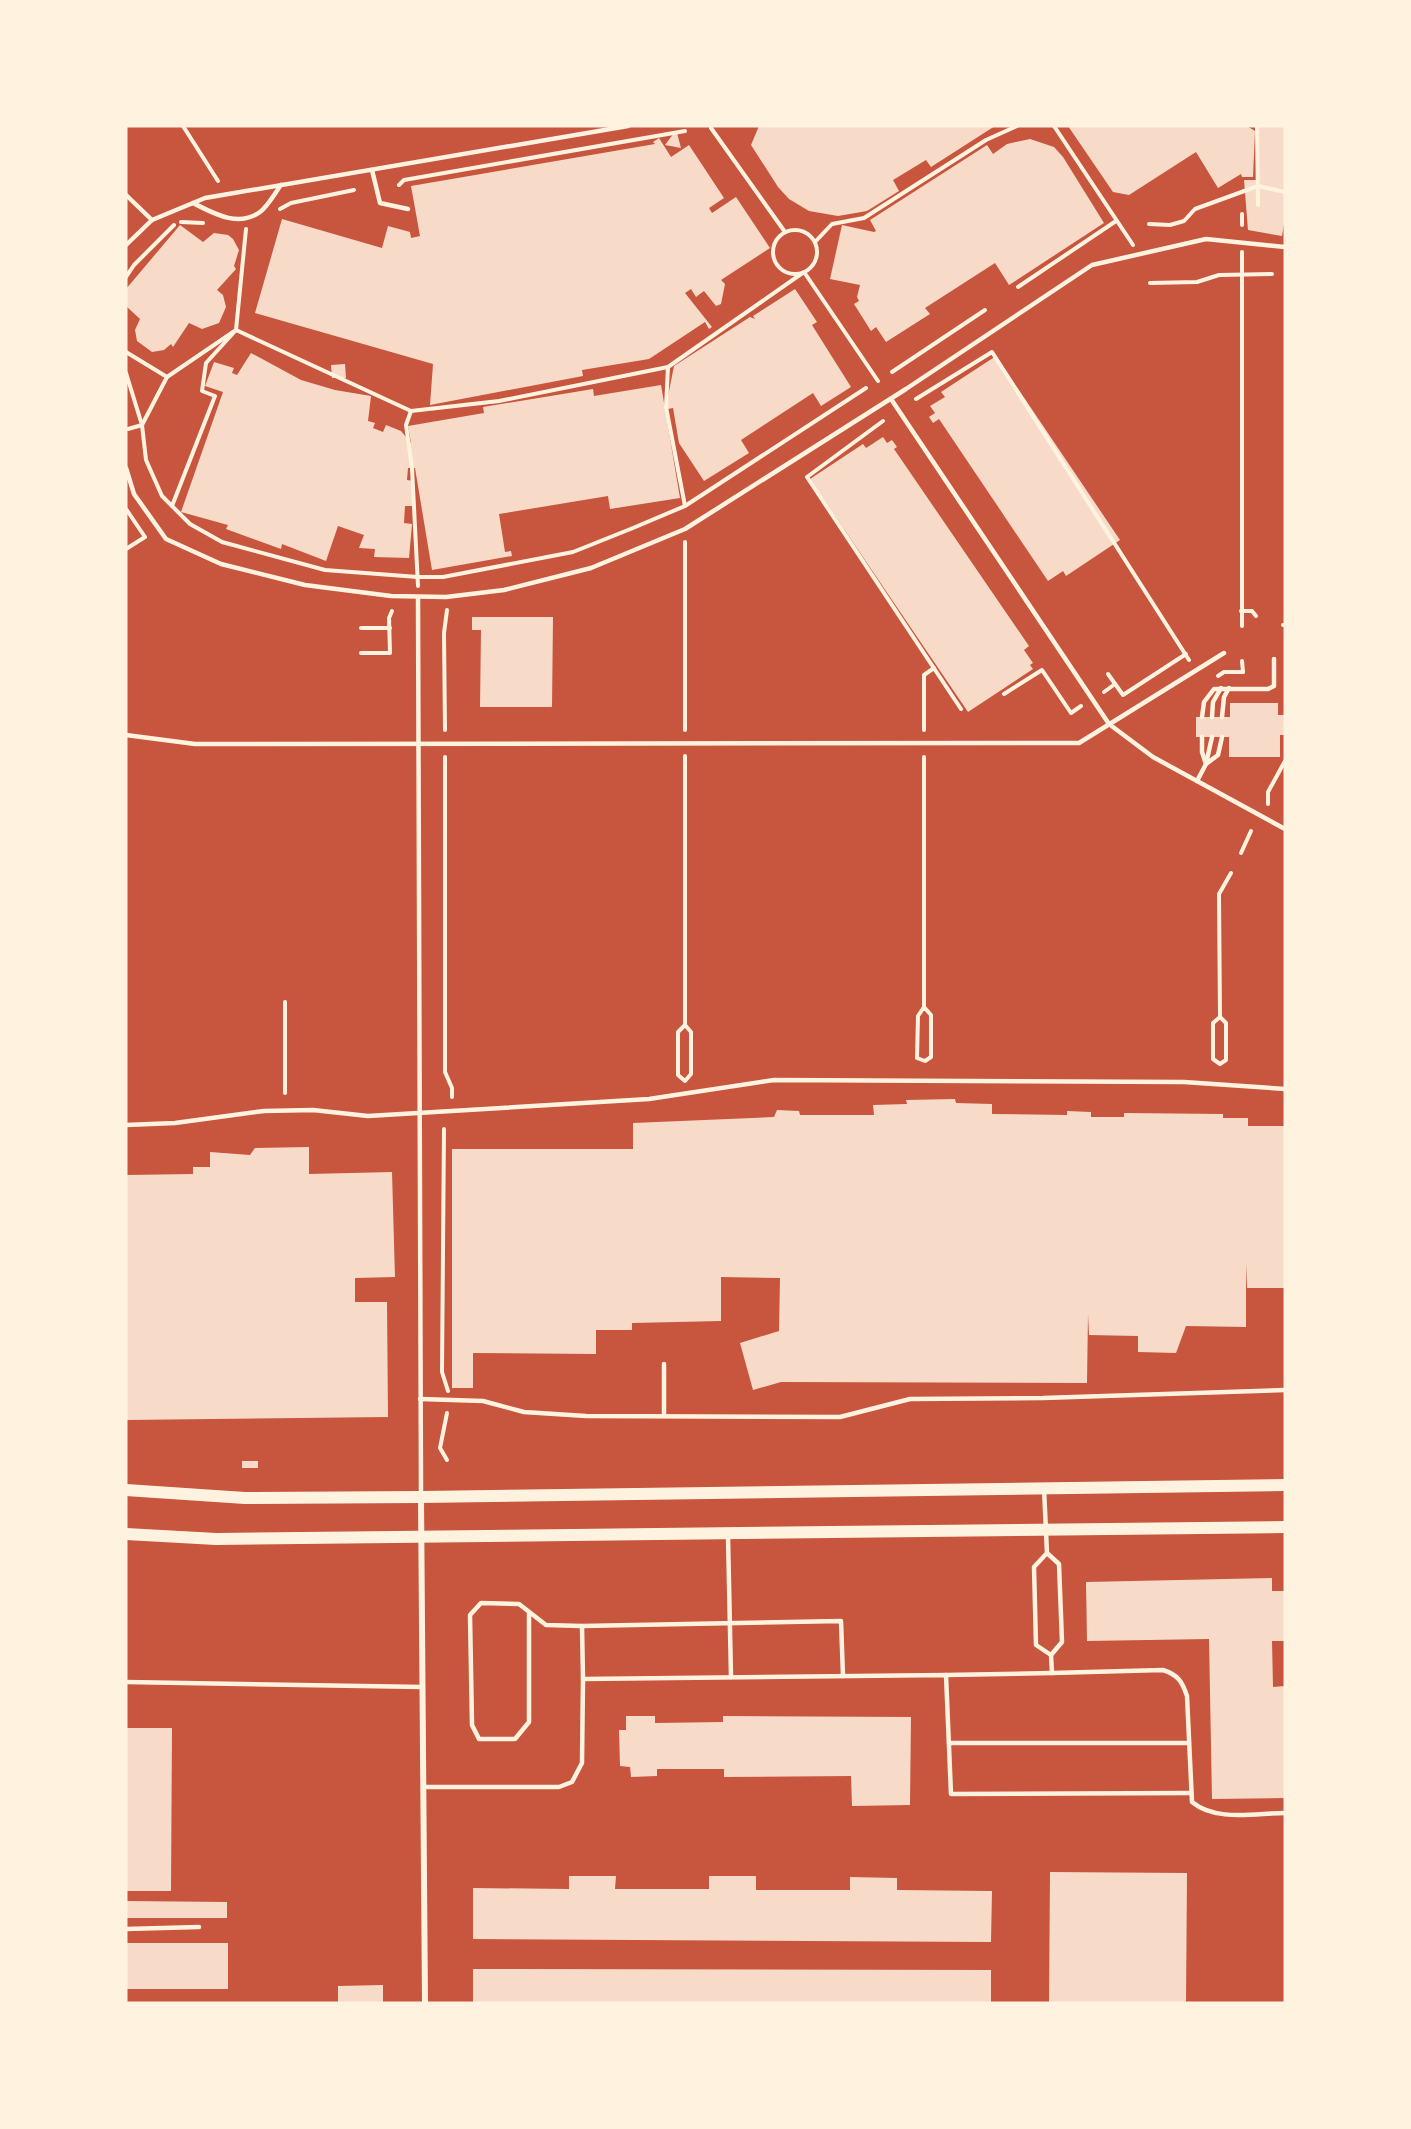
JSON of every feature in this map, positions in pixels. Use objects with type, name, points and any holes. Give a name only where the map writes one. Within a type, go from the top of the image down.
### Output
[{"type":"main road","points":[[126,1490],[245,1498],[1285,1485]]},
{"type":"main road","points":[[126,1534],[216,1539],[1285,1527]]},
{"type":"street","points":[[421,1497],[425,2003]]},
{"type":"lane","points":[[126,246],[152,220],[205,198],[628,126]]},
{"type":"lane","points":[[372,170],[380,203],[408,209]]},
{"type":"lane","points":[[193,203],[225,219],[250,217],[261,211],[281,185]]},
{"type":"lane","points":[[126,195],[152,220]]},
{"type":"lane","points":[[126,468],[134,494],[166,539],[221,564],[305,585],[418,597],[446,597],[504,590],[591,568],[685,528],[891,399],[1092,265],[1206,239],[1285,246]]},
{"type":"lane","points":[[891,399],[1109,724],[1154,757],[1285,829]]},
{"type":"lane","points":[[418,597],[421,1497]]},
{"type":"lane","points":[[126,735],[195,744],[1079,743],[1224,653]]},
{"type":"lane","points":[[1202,717],[1204,702],[1209,693],[1215,689],[1268,689],[1274,686],[1274,659]]},
{"type":"lane","points":[[1212,717],[1213,702],[1221,688]]},
{"type":"lane","points":[[1222,717],[1224,697],[1229,688]]},
{"type":"lane","points":[[1202,737],[1206,764]]},
{"type":"lane","points":[[1197,781],[1206,764],[1212,737]]},
{"type":"lane","points":[[1206,764],[1218,755],[1222,737]]},
{"type":"lane","points":[[126,1125],[175,1123],[264,1111],[313,1110],[368,1116],[419,1111],[649,1099],[774,1080],[1184,1083],[1285,1089]]},
{"type":"lane","points":[[664,1364],[664,1416]]},
{"type":"lane","points":[[420,1399],[483,1401],[503,1408],[534,1413],[840,1417],[910,1399],[1043,1398],[1285,1390]]},
{"type":"lane","points":[[1044,1489],[1047,1553],[1059,1564],[1062,1642],[1051,1655],[1052,1673]]},
{"type":"lane","points":[[728,1534],[732,1677]]},
{"type":"lane","points":[[1047,1553],[1034,1567],[1036,1645],[1051,1655]]},
{"type":"lane","points":[[529,1614],[529,1722],[515,1739],[479,1739],[472,1725],[470,1615],[481,1603],[519,1604],[546,1625],[841,1621],[843,1676]]},
{"type":"lane","points":[[424,1787],[560,1787],[572,1782],[582,1763],[582,1626]]},
{"type":"lane","points":[[583,1679],[1163,1670],[1174,1674],[1182,1682],[1187,1696],[1192,1802],[1202,1810],[1218,1814],[1285,1813]]},
{"type":"lane","points":[[946,1675],[951,1794],[1191,1793]]},
{"type":"lane","points":[[126,1682],[423,1686]]},
{"type":"lane","points":[[949,1743],[1189,1743]]},
{"type":"lane","points":[[126,1929],[199,1927]]},
{"type":"path","points":[[183,126],[218,181]]},
{"type":"path","points":[[236,330],[411,411],[499,401],[668,368],[804,272],[816,260],[815,242],[832,224],[864,218],[986,140],[1017,126]]},
{"type":"path","points":[[1054,126],[1139,254]]},
{"type":"path","points":[[1257,126],[1258,205]]},
{"type":"path","points":[[711,128],[785,232]]},
{"type":"path","points":[[399,185],[404,180],[685,131]]},
{"type":"path","points":[[1149,224],[1170,225],[1184,221],[1195,209],[1258,186],[1285,192]]},
{"type":"path","points":[[1242,214],[1242,225]]},
{"type":"path","points":[[1018,287],[1117,220]]},
{"type":"path","points":[[172,506],[215,396],[202,391],[206,363],[236,330],[246,226]]},
{"type":"path","points":[[804,272],[789,273],[777,264],[774,257],[775,243],[785,232],[799,230],[815,242]]},
{"type":"path","points":[[1242,252],[1242,626]]},
{"type":"path","points":[[804,272],[878,381]]},
{"type":"path","points":[[1150,283],[1197,282],[1219,275],[1272,274]]},
{"type":"path","points":[[892,372],[985,310]]},
{"type":"path","points":[[128,429],[142,425],[167,377],[236,330]]},
{"type":"path","points":[[126,352],[167,377]]},
{"type":"path","points":[[915,399],[992,352],[1189,660]]},
{"type":"path","points":[[668,368],[666,407],[685,506]]},
{"type":"path","points":[[126,373],[142,425],[146,460],[162,496],[190,524],[222,542],[325,570],[417,577],[443,577],[573,552],[685,506],[866,388]]},
{"type":"path","points":[[411,411],[406,425],[412,468],[418,597]]},
{"type":"path","points":[[883,422],[807,477],[961,709]]},
{"type":"path","points":[[126,509],[145,537],[126,549]]},
{"type":"path","points":[[685,541],[685,730]]},
{"type":"path","points":[[361,653],[390,653],[392,610]]},
{"type":"path","points":[[445,730],[444,633],[447,610]]},
{"type":"path","points":[[1241,611],[1252,610],[1256,616]]},
{"type":"path","points":[[361,628],[390,628]]},
{"type":"path","points":[[1108,674],[1123,696],[1186,654]]},
{"type":"path","points":[[1242,661],[1243,688]]},
{"type":"path","points":[[924,730],[924,675],[934,668]]},
{"type":"path","points":[[1004,693],[1042,670],[1071,713],[1081,706]]},
{"type":"path","points":[[1104,692],[1115,684]]},
{"type":"path","points":[[685,756],[685,1024],[678,1032],[678,1075],[685,1081],[691,1074],[692,1032],[685,1024]]},
{"type":"path","points":[[445,757],[445,1072],[452,1088],[452,1097]]},
{"type":"path","points":[[924,757],[924,1007],[918,1016],[917,1058],[925,1061],[931,1057],[931,1015],[924,1007]]},
{"type":"path","points":[[1268,804],[1268,792],[1285,761]]},
{"type":"path","points":[[1241,853],[1251,831]]},
{"type":"path","points":[[1220,1017],[1213,1023],[1213,1059],[1220,1064],[1226,1060],[1226,1023],[1220,1017],[1219,894],[1230,873]]},
{"type":"path","points":[[285,1002],[285,1093]]},
{"type":"path","points":[[444,1129],[442,1372],[448,1391]]},
{"type":"path","points":[[447,1413],[440,1448],[447,1460]]},
{"type":"building","points":[[759,126],[995,126],[931,167],[926,160],[893,180],[899,191],[867,211],[838,216],[809,211],[789,199],[778,187],[751,145]]},
{"type":"building","points":[[1068,126],[1247,126],[1255,131],[1253,177],[1242,177],[1241,174],[1218,188],[1196,152],[1129,195],[1113,192]]},
{"type":"building","points":[[1258,126],[1285,126],[1285,218],[1282,236],[1248,230],[1244,180],[1259,180]]},
{"type":"building","points":[[674,133],[677,133],[681,148],[665,145]]},
{"type":"building","points":[[659,138],[671,157],[689,145],[724,198],[709,208],[712,213],[736,197],[770,248],[721,280],[725,284],[721,304],[716,306],[704,291],[696,297],[691,289],[685,293],[712,327],[709,329],[705,322],[649,359],[582,370],[583,376],[430,405],[433,364],[255,313],[282,219],[382,248],[388,226],[410,232],[411,238],[420,236],[411,186],[655,144],[653,142]]},
{"type":"building","points":[[1030,139],[1054,147],[1063,157],[1104,223],[1009,285],[995,263],[925,308],[930,314],[886,342],[876,327],[871,331],[854,304],[859,301],[857,297],[860,285],[830,279],[842,225],[874,232],[876,231],[870,220],[987,145],[993,154],[1007,144]]},
{"type":"building","points":[[180,225],[203,242],[214,233],[228,235],[239,250],[234,266],[236,269],[217,290],[223,295],[226,307],[219,323],[202,329],[189,323],[173,347],[171,344],[164,350],[152,352],[137,341],[135,330],[140,319],[126,306],[126,289]]},
{"type":"building","points":[[795,289],[817,322],[812,325],[851,387],[821,406],[813,393],[741,440],[749,453],[704,481],[679,443],[673,408],[668,409],[667,401],[674,366],[750,317],[755,319],[753,316]]},
{"type":"building","points":[[251,353],[301,380],[335,390],[371,396],[368,421],[375,423],[373,428],[383,432],[386,425],[401,431],[411,443],[408,426],[484,413],[483,407],[593,389],[594,396],[661,385],[680,498],[610,509],[608,496],[499,514],[505,552],[511,551],[512,556],[432,570],[415,468],[408,468],[407,480],[414,481],[412,506],[405,506],[404,523],[412,524],[409,558],[374,557],[375,549],[359,548],[364,535],[338,526],[326,561],[282,544],[281,549],[226,529],[228,525],[181,512],[223,392],[205,386],[214,362],[234,368],[232,373],[237,375]]},
{"type":"building","points":[[996,356],[1120,540],[1066,576],[1063,571],[1048,581],[939,419],[933,423],[929,417],[935,413],[930,406],[945,397],[941,392]]},
{"type":"building","points":[[345,364],[346,378],[332,378],[331,365]]},
{"type":"building","points":[[883,437],[887,443],[892,440],[897,447],[894,449],[1029,646],[1024,650],[1033,663],[1030,665],[1033,669],[968,712],[810,479],[863,444],[866,448]]},
{"type":"building","points":[[472,617],[553,617],[552,707],[480,707],[481,630],[472,630]]},
{"type":"building","points":[[1230,703],[1278,703],[1278,715],[1285,715],[1285,735],[1280,735],[1280,757],[1229,757],[1229,737],[1196,737],[1196,717],[1230,717]]},
{"type":"building","points":[[955,1099],[956,1103],[992,1104],[992,1114],[1067,1115],[1067,1111],[1091,1112],[1091,1117],[1124,1117],[1124,1113],[1223,1114],[1223,1118],[1248,1118],[1248,1126],[1285,1126],[1285,1288],[1247,1288],[1246,1263],[1246,1327],[1186,1326],[1176,1353],[1138,1352],[1138,1336],[1089,1335],[1088,1314],[1087,1383],[781,1382],[753,1390],[740,1343],[779,1331],[780,1278],[721,1277],[721,1321],[632,1323],[632,1330],[596,1330],[596,1354],[473,1353],[473,1388],[452,1388],[452,1149],[633,1149],[633,1123],[774,1117],[777,1110],[799,1111],[800,1115],[874,1115],[873,1105],[907,1104],[906,1100]]},
{"type":"building","points":[[309,1147],[309,1174],[392,1172],[395,1277],[355,1278],[355,1302],[387,1302],[388,1417],[126,1420],[126,1175],[193,1174],[193,1167],[210,1167],[210,1152],[250,1155],[255,1148]]},
{"type":"building","points":[[242,1461],[258,1461],[258,1468],[242,1468]]},
{"type":"building","points":[[1272,1578],[1272,1591],[1285,1591],[1285,1641],[1272,1641],[1273,1687],[1285,1686],[1285,1798],[1212,1799],[1209,1639],[1087,1641],[1086,1582]]},
{"type":"building","points":[[626,1716],[655,1716],[655,1723],[723,1722],[723,1716],[911,1717],[910,1805],[852,1806],[851,1776],[724,1777],[724,1769],[657,1769],[657,1776],[631,1777],[630,1767],[620,1766],[619,1730],[626,1730]]},
{"type":"building","points":[[126,1728],[172,1728],[171,1891],[126,1891]]},
{"type":"building","points":[[1050,1872],[1187,1873],[1186,2003],[1049,2003]]},
{"type":"building","points":[[569,1876],[616,1876],[615,1889],[709,1889],[709,1876],[756,1876],[756,1890],[850,1890],[850,1877],[897,1878],[897,1890],[992,1891],[991,1942],[473,1939],[473,1888],[569,1889]]},
{"type":"building","points":[[126,1901],[227,1902],[227,1918],[126,1918]]},
{"type":"building","points":[[126,1943],[228,1943],[228,1989],[126,1989]]},
{"type":"building","points":[[473,1969],[991,1970],[991,2003],[473,2003]]},
{"type":"building","points":[[383,1985],[383,2003],[338,2003],[338,1986]]}]
